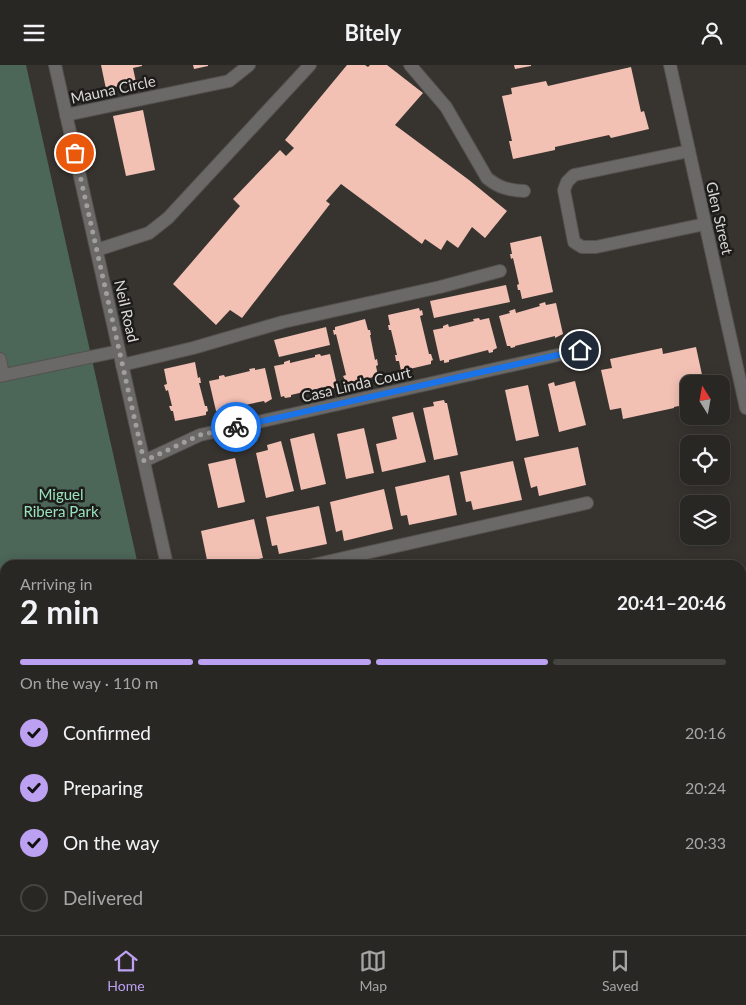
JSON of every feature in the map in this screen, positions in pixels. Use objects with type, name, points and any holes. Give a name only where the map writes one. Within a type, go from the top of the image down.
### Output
[{"type":"street","name":"Neil Road","points":[[55,65],[166,560]]},
{"type":"street","name":"Mauna Circle","points":[[66,115],[229,81],[248,65]]},
{"type":"street","points":[[97,250],[149,233],[168,218],[310,65]]},
{"type":"street","points":[[410,65],[446,107],[487,179],[508,190],[524,191]]},
{"type":"street","name":"Glen Street","points":[[670,65],[746,408]]},
{"type":"street","points":[[688,151],[571,177],[564,190],[574,242],[582,247],[596,247],[705,224]]},
{"type":"street","points":[[122,365],[193,348],[282,322],[440,287],[500,271]]},
{"type":"street","name":"Casa Linda Court","points":[[144,461],[200,435],[580,350]]},
{"type":"street","points":[[0,359],[2,376],[119,351]]},
{"type":"street","points":[[335,560],[587,503]]},
{"type":"green space","name":"Miguel Ribera Park","points":[[0,65],[26,65],[137,560],[0,560]]},
{"type":"building","points":[[101,65],[142,66],[133,68],[136,82],[106,89]]},
{"type":"building","points":[[193,65],[208,65],[208,66],[194,69]]},
{"type":"building","points":[[347,65],[365,65],[368,67],[370,65],[387,65],[423,93],[395,125],[507,211],[485,238],[472,227],[458,248],[447,240],[441,250],[425,239],[422,244],[341,184],[326,201],[330,204],[242,318],[230,310],[216,325],[173,284],[240,206],[233,199],[280,150],[286,156],[294,148],[285,140]]},
{"type":"building","points":[[514,65],[531,65],[531,66],[515,69]]},
{"type":"building","points":[[631,67],[641,112],[644,111],[649,129],[611,138],[609,135],[513,159],[509,141],[512,141],[502,96],[512,94],[511,88],[546,81],[548,86]]},
{"type":"building","points":[[143,110],[155,170],[126,176],[113,116]]},
{"type":"building","points":[[541,236],[553,292],[522,299],[520,290],[518,290],[517,285],[519,284],[513,258],[511,259],[510,243]]},
{"type":"building","points":[[506,285],[510,302],[434,318],[430,301]]},
{"type":"building","points":[[545,302],[546,305],[556,303],[563,334],[555,338],[555,336],[511,348],[507,346],[499,316],[510,313],[509,311],[515,309],[516,313],[540,306],[539,304]]},
{"type":"building","points":[[419,308],[420,311],[422,310],[423,315],[420,316],[429,354],[431,354],[433,360],[431,364],[401,371],[399,361],[396,361],[395,355],[397,355],[391,330],[389,330],[388,315]]},
{"type":"building","points":[[479,318],[480,320],[489,318],[497,348],[489,353],[488,350],[449,360],[449,362],[444,363],[444,360],[440,361],[433,330],[443,328],[443,326],[448,324],[449,327]]},
{"type":"building","points":[[365,319],[368,330],[370,330],[375,360],[377,359],[378,376],[348,383],[343,376],[346,375],[336,334],[334,335],[333,330],[335,330],[335,327]]},
{"type":"building","points":[[326,327],[330,345],[279,357],[274,340]]},
{"type":"building","points":[[696,347],[702,375],[680,375],[680,406],[623,419],[621,408],[610,410],[601,370],[612,368],[610,359],[662,348],[663,354]]},
{"type":"building","points":[[320,354],[321,356],[330,354],[337,385],[334,385],[335,388],[330,389],[329,386],[291,395],[291,397],[281,397],[274,366],[284,364],[284,362],[290,360],[290,363]]},
{"type":"building","points":[[195,362],[198,378],[200,377],[201,383],[199,383],[205,406],[207,406],[208,411],[206,415],[175,421],[173,411],[171,411],[169,406],[172,406],[168,390],[166,391],[164,385],[167,384],[164,369]]},
{"type":"building","points":[[255,368],[255,370],[265,368],[272,399],[265,403],[264,401],[226,409],[226,412],[220,413],[216,411],[209,381],[219,379],[219,376],[224,375],[225,377]]},
{"type":"building","points":[[575,381],[586,425],[559,432],[548,384],[554,382],[555,386]]},
{"type":"building","points":[[528,385],[539,436],[516,441],[505,390]]},
{"type":"building","points":[[444,400],[447,403],[458,455],[434,460],[423,408],[434,406],[433,402]]},
{"type":"building","points":[[413,412],[426,462],[382,472],[376,444],[397,439],[392,417]]},
{"type":"building","points":[[364,428],[374,473],[346,479],[337,434]]},
{"type":"building","points":[[314,433],[326,484],[301,490],[290,439]]},
{"type":"building","points":[[281,441],[294,491],[266,498],[256,453],[268,450],[267,445]]},
{"type":"building","points":[[578,447],[586,485],[539,496],[537,486],[531,488],[524,458]]},
{"type":"building","points":[[235,458],[245,502],[218,508],[208,464]]},
{"type":"building","points":[[513,461],[522,500],[473,510],[471,501],[466,502],[460,472]]},
{"type":"building","points":[[449,475],[457,515],[409,525],[407,515],[401,516],[395,487]]},
{"type":"building","points":[[384,489],[393,529],[344,541],[342,530],[336,532],[330,502]]},
{"type":"building","points":[[319,506],[327,544],[279,554],[277,545],[272,546],[266,517]]},
{"type":"building","points":[[254,519],[263,558],[254,560],[207,560],[201,531]]},
{"type":"way so far","points":[[75,153],[144,461],[200,435],[236,427]]},
{"type":"route","points":[[236,427],[580,350]]}]
